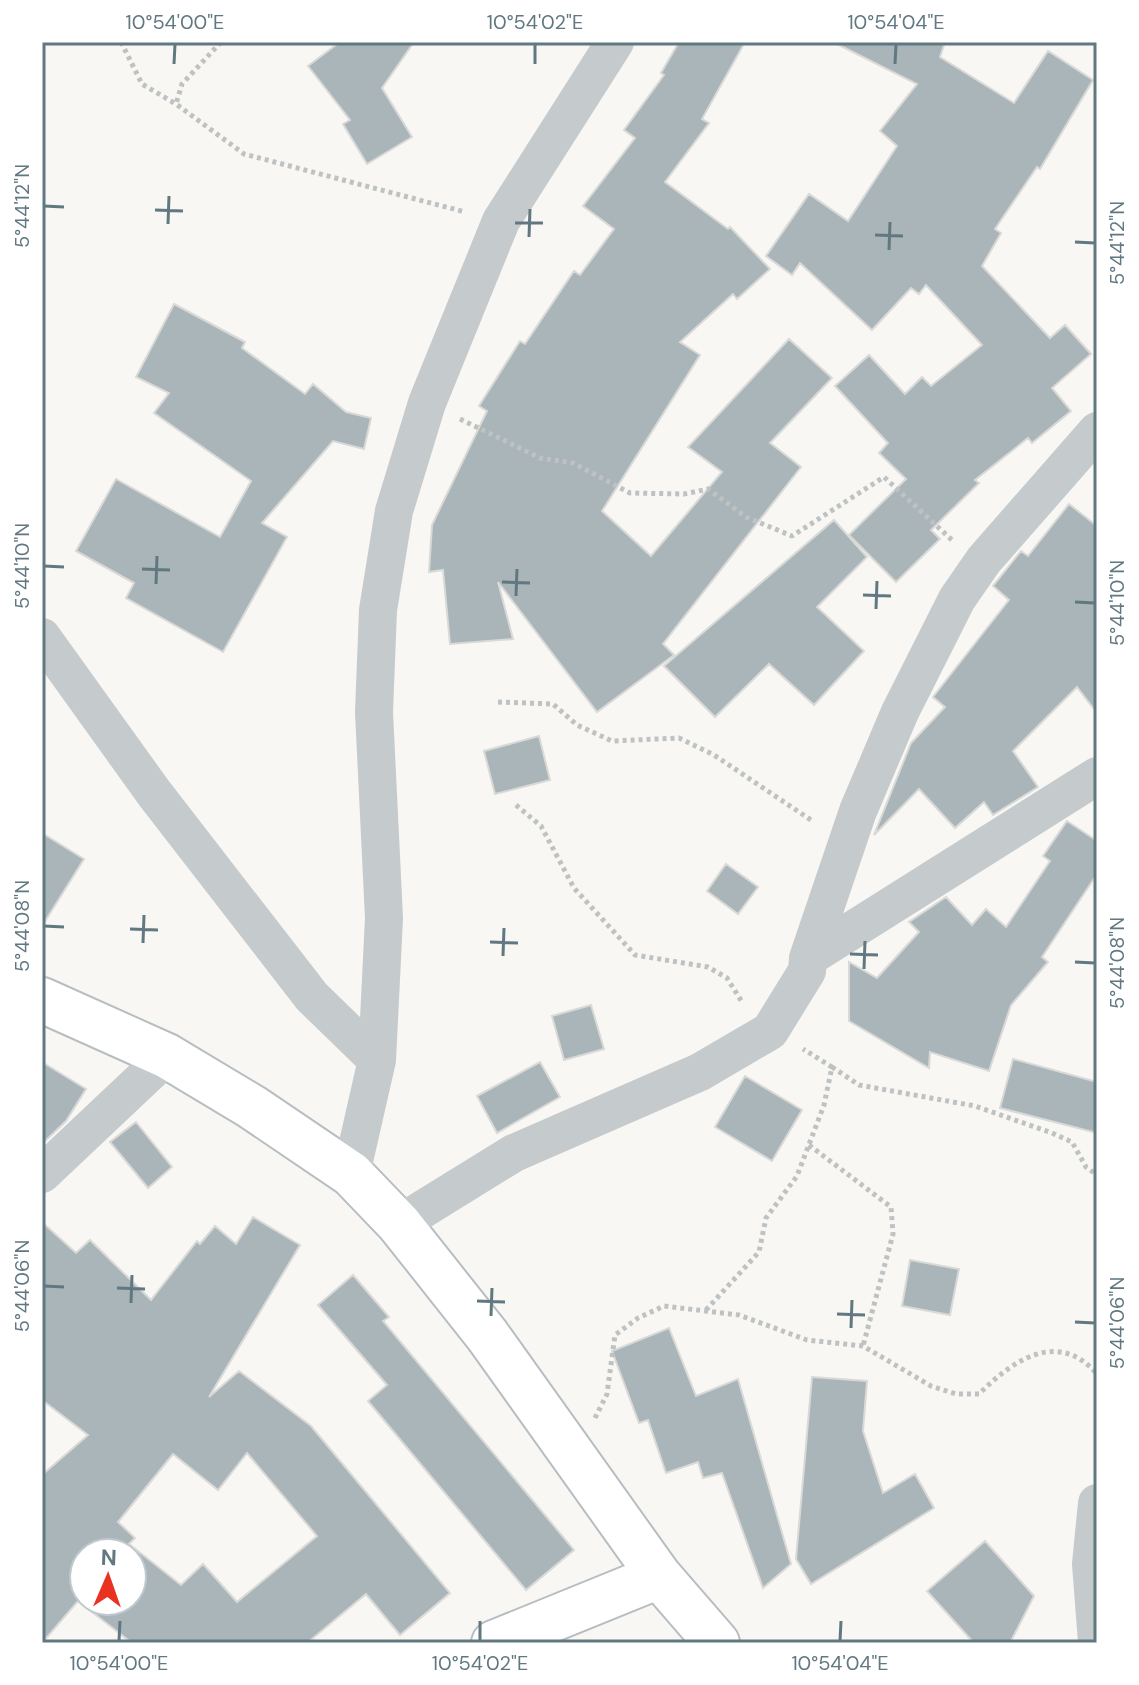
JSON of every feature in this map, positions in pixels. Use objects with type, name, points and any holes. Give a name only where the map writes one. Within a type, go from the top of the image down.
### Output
[{"type":"main road","points":[[42,1000],[167,1056],[252,1107],[351,1174],[399,1224],[487,1335],[659,1576],[717,1643]]},
{"type":"main road","points":[[494,1643],[659,1576]]},
{"type":"street","points":[[351,1174],[377,1060],[384,918],[374,712],[378,610],[394,511],[427,403],[501,221],[615,42]]},
{"type":"street","points":[[399,1224],[514,1153],[700,1072],[770,1031],[807,971],[808,958],[858,811],[900,712],[957,599],[984,560],[1097,431]]},
{"type":"street","points":[[42,637],[154,793],[312,997],[377,1060]]},
{"type":"street","points":[[808,958],[1097,776]]},
{"type":"street","points":[[42,1174],[167,1056]]},
{"type":"street","points":[[1097,1503],[1091,1564],[1097,1642]]},
{"type":"path","points":[[121,42],[142,84],[176,104],[244,154],[501,221]]},
{"type":"path","points":[[176,104],[182,84],[221,42]]},
{"type":"path","points":[[427,403],[540,458],[573,463],[630,493],[684,494],[708,489],[746,517],[792,536],[884,477],[947,537],[984,560]]},
{"type":"path","points":[[498,702],[553,704],[577,725],[612,741],[679,738],[714,755],[826,830]]},
{"type":"path","points":[[516,805],[541,826],[574,888],[635,955],[708,967],[727,978],[740,1001],[770,1031],[859,1085],[975,1106],[1052,1133],[1072,1142],[1086,1167],[1097,1175]]},
{"type":"path","points":[[706,1310],[759,1252],[766,1218],[797,1176],[824,1105],[832,1067]]},
{"type":"path","points":[[809,1145],[891,1207],[893,1234],[863,1346]]},
{"type":"path","points":[[575,1458],[607,1394],[615,1335],[638,1318],[664,1306],[739,1315],[807,1340],[863,1346],[931,1386],[956,1394],[979,1394],[1010,1364],[1064,1351],[1085,1361],[1097,1374]]},
{"type":"building","points":[[340,42],[414,42],[382,88],[412,137],[367,164],[343,124],[350,120],[308,66]]},
{"type":"building","points":[[679,42],[745,42],[702,119],[709,123],[665,182],[728,229],[730,227],[770,269],[737,299],[733,294],[680,342],[700,355],[602,511],[651,556],[722,472],[688,447],[789,339],[832,378],[770,443],[801,467],[663,644],[674,655],[597,712],[498,582],[513,639],[450,644],[443,570],[429,572],[432,525],[487,411],[479,406],[520,341],[525,344],[574,271],[580,275],[614,229],[583,206],[635,138],[624,130],[664,75],[661,73]]},
{"type":"building","points":[[833,42],[945,42],[940,57],[1014,103],[1048,51],[1093,80],[1040,169],[1037,167],[995,229],[1001,233],[982,266],[1050,338],[1065,325],[1091,354],[1052,388],[1071,411],[1032,443],[1028,438],[975,480],[979,483],[931,530],[940,539],[896,582],[849,535],[906,479],[879,453],[888,443],[835,386],[869,355],[905,394],[922,377],[931,386],[982,345],[926,285],[919,294],[911,288],[872,330],[800,263],[792,275],[766,256],[809,194],[848,221],[897,146],[880,131],[917,84]]},
{"type":"building","points":[[174,304],[245,342],[242,348],[305,394],[313,384],[346,412],[371,418],[364,449],[333,441],[262,523],[287,537],[223,652],[126,598],[134,583],[76,551],[116,479],[220,537],[251,481],[154,413],[169,393],[136,377]]},
{"type":"building","points":[[1069,504],[1097,526],[1097,713],[1077,687],[1013,751],[1038,787],[993,815],[984,802],[955,828],[919,789],[874,835],[911,743],[945,707],[933,697],[1009,600],[993,586],[1021,551],[1028,556]]},
{"type":"building","points":[[834,520],[867,557],[817,607],[864,651],[814,705],[769,664],[715,717],[664,666]]},
{"type":"building","points":[[539,736],[550,780],[495,794],[484,751]]},
{"type":"building","points":[[1067,821],[1097,841],[1097,874],[1042,957],[1048,962],[1011,1005],[989,1071],[930,1052],[929,1068],[849,1021],[849,962],[877,978],[919,932],[909,922],[946,897],[972,925],[986,909],[1006,927],[1050,861],[1043,856]]},
{"type":"building","points":[[42,833],[84,859],[42,926]]},
{"type":"building","points":[[726,864],[758,887],[738,914],[707,891]]},
{"type":"building","points":[[591,1005],[604,1049],[564,1060],[552,1016]]},
{"type":"building","points":[[1013,1059],[1097,1082],[1097,1133],[1000,1108]]},
{"type":"building","points":[[42,1062],[86,1089],[66,1121],[42,1144]]},
{"type":"building","points":[[540,1062],[560,1097],[497,1133],[477,1096]]},
{"type":"building","points":[[745,1076],[802,1110],[772,1161],[715,1127]]},
{"type":"building","points":[[136,1122],[172,1167],[148,1188],[110,1142]]},
{"type":"building","points":[[253,1217],[300,1245],[209,1397],[239,1371],[311,1426],[450,1593],[400,1635],[366,1594],[307,1643],[132,1643],[99,1617],[148,1617],[148,1559],[181,1585],[203,1564],[237,1602],[317,1536],[247,1453],[218,1490],[173,1454],[118,1522],[134,1537],[68,1537],[68,1613],[42,1643],[42,1475],[88,1435],[42,1400],[42,1222],[76,1253],[90,1240],[151,1300],[197,1241],[200,1244],[215,1226],[236,1244]]},
{"type":"building","points":[[910,1260],[959,1269],[950,1315],[902,1306]]},
{"type":"building","points":[[353,1275],[389,1317],[383,1321],[574,1550],[526,1590],[368,1401],[387,1385],[318,1305]]},
{"type":"building","points":[[669,1328],[696,1396],[738,1379],[791,1564],[763,1588],[722,1473],[703,1478],[698,1462],[666,1473],[648,1420],[639,1423],[612,1351]]},
{"type":"building","points":[[812,1377],[867,1381],[863,1431],[883,1493],[915,1474],[934,1508],[811,1584],[796,1559]]},
{"type":"building","points":[[985,1541],[1034,1596],[1010,1643],[974,1643],[927,1591]]}]
